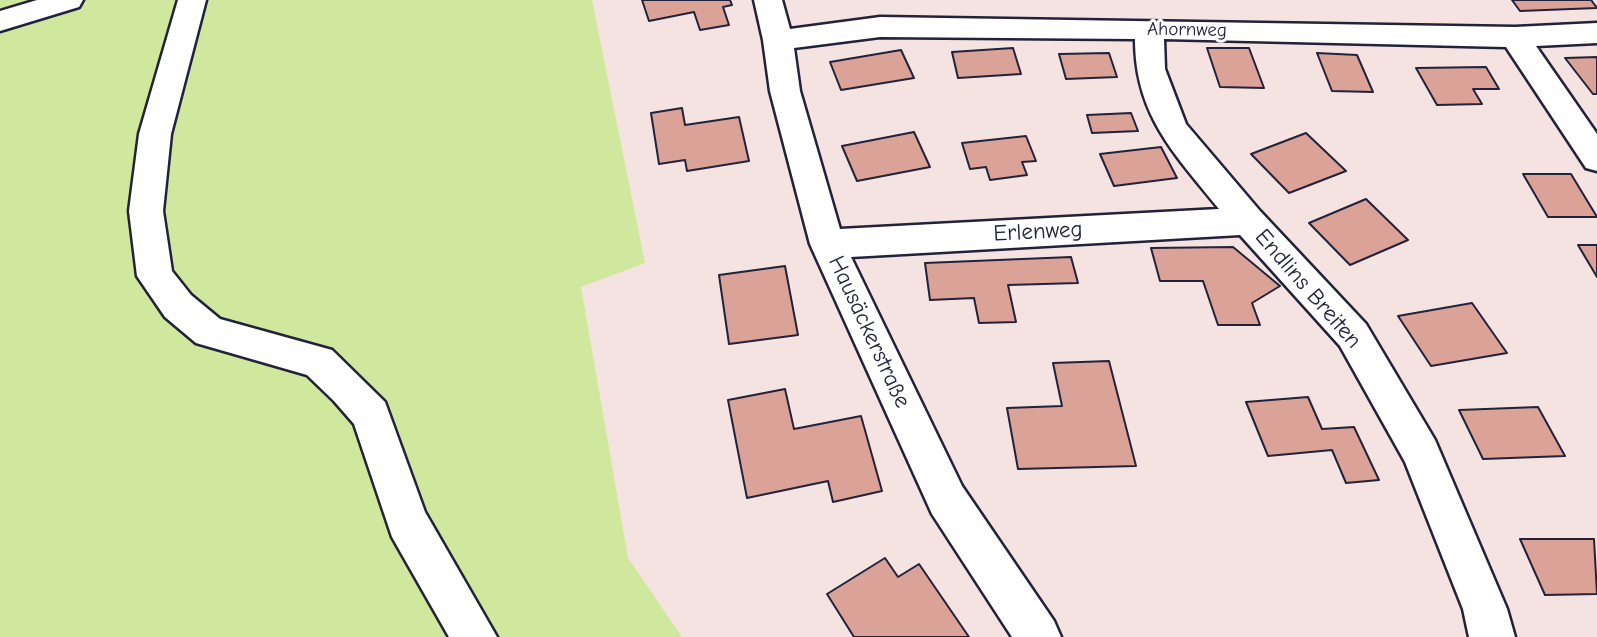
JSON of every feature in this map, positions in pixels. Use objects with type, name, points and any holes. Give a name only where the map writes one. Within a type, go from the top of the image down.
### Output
[{"type":"street","points":[[0,21],[69,0]]},
{"type":"street","points":[[192,0],[155,134],[146,211],[155,276],[178,306],[209,332],[319,362],[356,398],[371,415],[407,522],[474,637]]},
{"type":"street","name":"Hausäckerstraße","points":[[768,0],[778,40],[785,91],[827,244],[947,500],[1038,637]]},
{"type":"street","name":"Ahornweg","points":[[778,40],[880,27],[1149,29],[1515,37],[1597,33]]},
{"type":"street","name":"Endlins Breiten","points":[[1149,29],[1150,69],[1172,129],[1248,220],[1353,335],[1421,453],[1485,609],[1492,637]]},
{"type":"street","points":[[1515,37],[1597,159]]},
{"type":"street","name":"Erlenweg","points":[[827,244],[1248,220]]},
{"type":"green space","points":[[0,0],[592,0],[645,263],[581,287],[628,558],[682,637],[0,637]]},
{"type":"building","points":[[642,0],[730,0],[732,5],[723,7],[729,25],[700,30],[694,12],[649,21]]},
{"type":"building","points":[[1512,0],[1591,0],[1597,8],[1520,11]]},
{"type":"building","points":[[1013,48],[1021,74],[958,78],[952,52]]},
{"type":"building","points":[[1207,48],[1249,48],[1264,88],[1220,87]]},
{"type":"building","points":[[901,50],[914,78],[841,90],[830,62]]},
{"type":"building","points":[[1109,53],[1117,77],[1066,79],[1059,54]]},
{"type":"building","points":[[1317,53],[1357,55],[1373,92],[1332,91]]},
{"type":"building","points":[[1597,57],[1597,94],[1593,94],[1565,58]]},
{"type":"building","points":[[1486,67],[1499,89],[1473,89],[1482,104],[1437,105],[1416,68]]},
{"type":"building","points":[[682,108],[685,125],[739,117],[749,161],[687,171],[685,160],[659,164],[651,113]]},
{"type":"building","points":[[1131,113],[1138,131],[1092,133],[1087,115]]},
{"type":"building","points":[[914,132],[930,167],[857,181],[842,146]]},
{"type":"building","points":[[1306,133],[1346,171],[1289,193],[1251,154]]},
{"type":"building","points":[[1026,136],[1036,161],[1022,162],[1027,175],[990,180],[986,167],[970,169],[962,143]]},
{"type":"building","points":[[1161,147],[1177,178],[1114,186],[1100,154]]},
{"type":"building","points":[[1523,174],[1571,174],[1597,217],[1548,217]]},
{"type":"building","points":[[1366,199],[1408,240],[1350,265],[1309,223]]},
{"type":"building","points":[[1578,245],[1597,245],[1597,277]]},
{"type":"building","points":[[1233,247],[1280,286],[1252,303],[1260,325],[1218,325],[1203,281],[1160,281],[1151,248]]},
{"type":"building","points":[[1071,257],[1078,283],[1008,285],[1016,322],[979,323],[974,298],[930,300],[925,263]]},
{"type":"building","points":[[785,266],[798,335],[729,344],[719,275]]},
{"type":"building","points":[[1472,303],[1507,353],[1431,366],[1398,316]]},
{"type":"building","points":[[1109,361],[1136,466],[1018,469],[1007,408],[1062,406],[1053,363]]},
{"type":"building","points":[[785,389],[794,429],[861,416],[882,491],[833,502],[828,481],[747,498],[728,400]]},
{"type":"building","points":[[1308,397],[1322,429],[1354,427],[1379,480],[1346,483],[1332,450],[1268,456],[1246,402]]},
{"type":"building","points":[[1538,407],[1565,456],[1483,459],[1459,410]]},
{"type":"building","points":[[1520,539],[1594,539],[1597,594],[1545,595]]},
{"type":"building","points":[[885,558],[898,577],[919,564],[969,637],[854,637],[827,594]]}]
